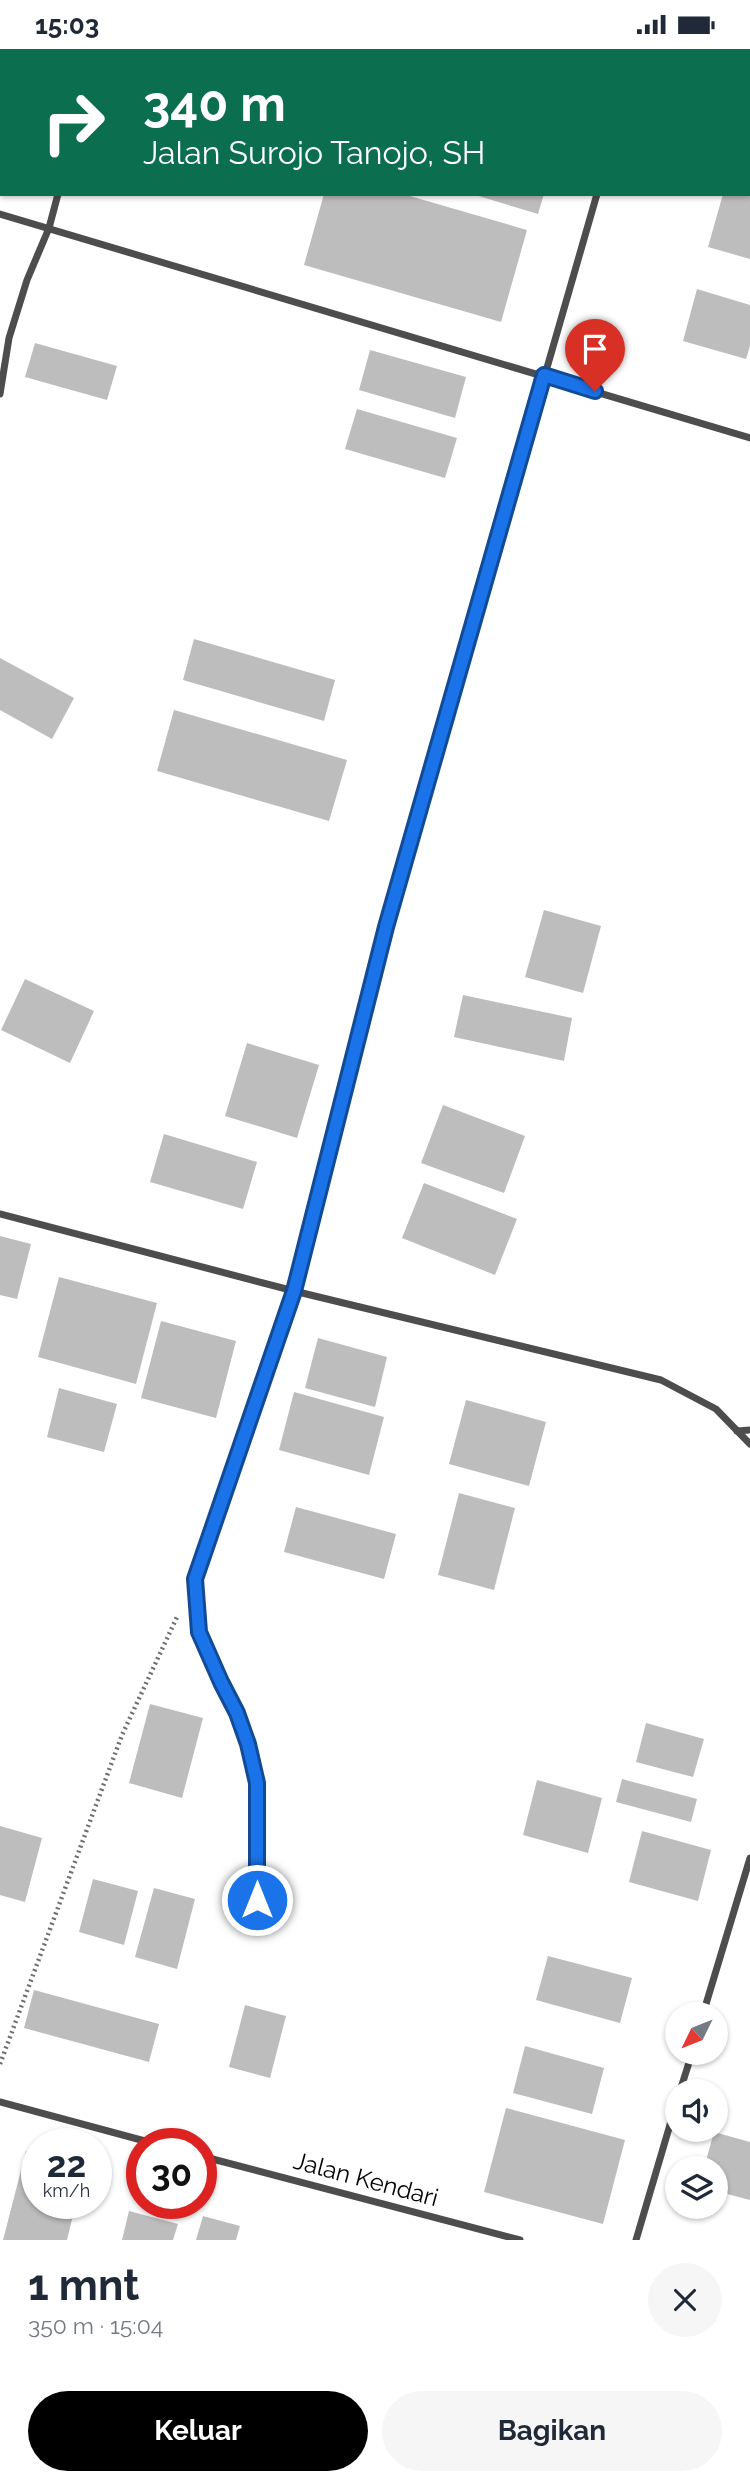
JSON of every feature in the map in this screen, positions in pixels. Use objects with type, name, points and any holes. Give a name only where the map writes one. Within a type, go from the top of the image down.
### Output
[{"type":"street","points":[[0,394],[9,338],[27,279],[49,229],[57,196]]},
{"type":"street","points":[[257,1923],[257,1783],[237,1713],[199,1632],[195,1579],[294,1291],[386,927],[596,196]]},
{"type":"street","points":[[0,214],[750,438]]},
{"type":"street","points":[[0,1214],[294,1291],[661,1380],[716,1409],[750,1444]]},
{"type":"street","points":[[737,1430],[750,1430]]},
{"type":"street","points":[[707,2002],[750,1858]]},
{"type":"street","points":[[0,2102],[126,2136]]},
{"type":"street","points":[[636,2240],[665,2142]]},
{"type":"street","name":"Jalan Kendari","points":[[217,2160],[520,2240]]},
{"type":"path","points":[[0,2064],[122,1735],[178,1615]]},
{"type":"building","points":[[323,196],[410,196],[527,230],[501,322],[304,265]]},
{"type":"building","points":[[479,196],[543,196],[538,214]]},
{"type":"building","points":[[722,196],[750,196],[750,259],[708,247]]},
{"type":"building","points":[[697,289],[750,305],[750,346],[746,359],[683,341]]},
{"type":"building","points":[[35,343],[117,366],[107,400],[25,377]]},
{"type":"building","points":[[370,350],[466,377],[455,418],[359,390]]},
{"type":"building","points":[[357,409],[457,438],[445,478],[345,449]]},
{"type":"building","points":[[194,639],[335,680],[324,721],[183,680]]},
{"type":"building","points":[[0,658],[74,698],[52,739],[0,710]]},
{"type":"building","points":[[174,710],[347,760],[329,821],[157,771]]},
{"type":"building","points":[[544,910],[601,926],[583,993],[525,977]]},
{"type":"building","points":[[25,979],[94,1011],[70,1063],[1,1030]]},
{"type":"building","points":[[463,995],[572,1018],[564,1061],[454,1037]]},
{"type":"building","points":[[247,1043],[319,1065],[297,1138],[225,1116]]},
{"type":"building","points":[[443,1105],[525,1136],[504,1193],[421,1163]]},
{"type":"building","points":[[164,1134],[257,1162],[243,1209],[150,1182]]},
{"type":"building","points":[[424,1183],[517,1219],[495,1275],[402,1238]]},
{"type":"building","points":[[0,1236],[31,1244],[17,1299],[0,1295]]},
{"type":"building","points":[[59,1277],[157,1303],[136,1384],[38,1357]]},
{"type":"building","points":[[161,1321],[236,1341],[216,1418],[141,1398]]},
{"type":"building","points":[[318,1338],[387,1357],[375,1407],[305,1388]]},
{"type":"building","points":[[59,1388],[117,1404],[104,1452],[47,1437]]},
{"type":"building","points":[[294,1392],[384,1417],[369,1475],[279,1450]]},
{"type":"building","points":[[466,1400],[546,1422],[529,1486],[449,1464]]},
{"type":"building","points":[[459,1493],[515,1508],[494,1590],[438,1575]]},
{"type":"building","points":[[296,1507],[396,1534],[384,1579],[284,1552]]},
{"type":"building","points":[[150,1704],[203,1718],[182,1798],[129,1783]]},
{"type":"building","points":[[646,1723],[704,1739],[693,1777],[636,1762]]},
{"type":"building","points":[[622,1779],[697,1799],[691,1822],[616,1802]]},
{"type":"building","points":[[537,1780],[602,1798],[588,1853],[523,1835]]},
{"type":"building","points":[[0,1826],[42,1838],[25,1902],[0,1895]]},
{"type":"building","points":[[642,1831],[711,1850],[698,1901],[629,1882]]},
{"type":"building","points":[[93,1879],[138,1891],[124,1945],[79,1932]]},
{"type":"building","points":[[154,1888],[195,1899],[177,1969],[135,1957]]},
{"type":"building","points":[[548,1956],[632,1978],[620,2023],[536,2000]]},
{"type":"building","points":[[34,1990],[159,2024],[149,2062],[24,2028]]},
{"type":"building","points":[[245,2005],[286,2016],[270,2078],[229,2067]]},
{"type":"building","points":[[525,2046],[604,2068],[592,2114],[513,2093]]},
{"type":"building","points":[[506,2108],[625,2140],[603,2224],[484,2192]]},
{"type":"building","points":[[728,2136],[750,2142],[750,2200],[728,2194],[728,2156],[707,2156],[711,2142],[728,2142]]},
{"type":"building","points":[[21,2170],[21,2219],[72,2219],[67,2240],[3,2240]]},
{"type":"building","points":[[127,2219],[159,2219],[178,2224],[173,2240],[122,2240]]},
{"type":"building","points":[[202,2219],[214,2219],[240,2226],[236,2240],[196,2240]]},
{"type":"route","points":[[257,1900],[257,1783],[237,1713],[199,1632],[195,1579],[294,1291],[386,927],[544,375],[595,391]]}]
